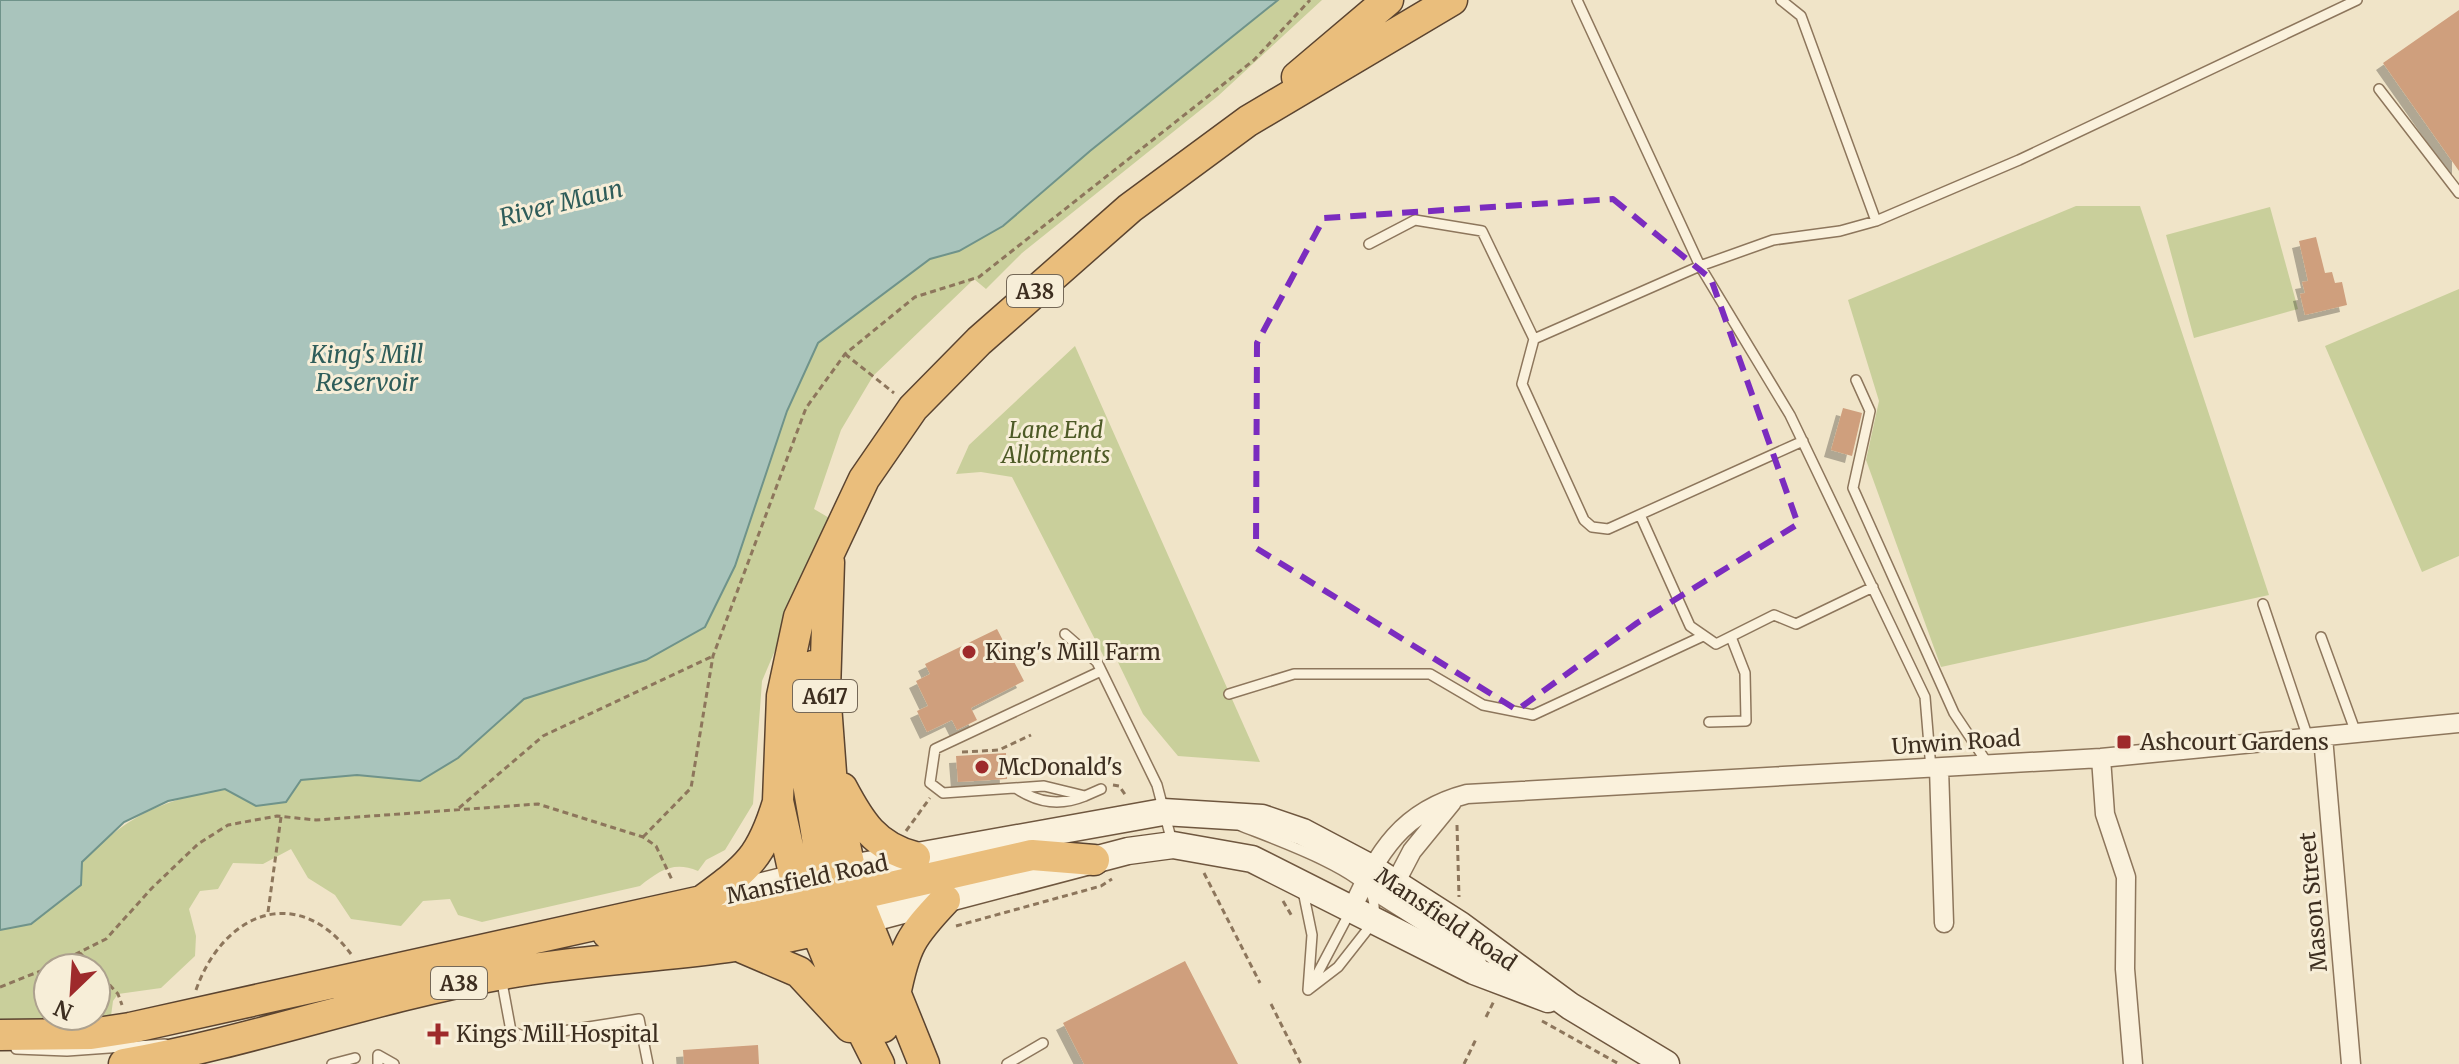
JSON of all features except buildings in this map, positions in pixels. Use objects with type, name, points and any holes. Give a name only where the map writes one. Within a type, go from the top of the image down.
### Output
[{"type":"highway","name":"A38","points":[[778,801],[777,751],[785,682],[799,617],[864,479],[913,408],[979,341],[1079,251],[1130,208],[1248,121],[1388,0]]},
{"type":"highway","name":"A38","points":[[1248,121],[1452,0]]},
{"type":"highway","name":"A38","points":[[828,627],[829,554]]},
{"type":"highway","name":"A617","points":[[828,627],[825,691],[830,765],[831,899],[837,981],[876,1057]]},
{"type":"highway","points":[[828,627],[806,684],[803,727],[805,769],[831,899],[899,1064]]},
{"type":"highway","points":[[830,765],[864,828],[892,849],[907,848]]},
{"type":"highway","name":"A617","points":[[778,801],[831,899],[895,995],[924,1064]]},
{"type":"highway","points":[[702,901],[754,859],[768,836],[778,801]]},
{"type":"highway","points":[[562,932],[637,936],[831,899],[1032,855],[1094,860]]},
{"type":"highway","name":"Mansfield Road","points":[[0,1035],[91,1034],[184,1009],[498,960],[741,948],[831,899]]},
{"type":"highway","name":"Mansfield Road","points":[[124,1064],[168,1057],[375,1002],[498,960],[562,932],[702,901]]},
{"type":"highway","points":[[895,995],[905,948],[913,934],[945,915]]},
{"type":"highway","points":[[741,948],[799,972],[876,1057]]},
{"type":"main road","name":"Mansfield Road","points":[[831,899],[907,848],[1163,812],[1262,818],[1335,847],[1367,876],[1377,903],[1499,990],[1570,1006]]},
{"type":"main road","name":"Mansfield Road","points":[[702,901],[831,899],[945,915],[1094,860],[1173,845],[1228,852],[1299,880],[1460,925],[1570,1006],[1666,1064]]},
{"type":"street","name":"Unwin Road","points":[[1377,903],[1367,876],[1395,833],[1421,813],[1456,797],[2101,758],[2459,723]]},
{"type":"street","name":"Mason Street","points":[[2316,738],[2351,1064]]},
{"type":"street","points":[[2101,758],[2105,814],[2126,877],[2125,969],[2133,1064]]},
{"type":"street","points":[[1935,768],[1944,923]]},
{"type":"street","points":[[1377,903],[1412,851],[1456,797]]},
{"type":"lane","points":[[1577,0],[1700,266],[1803,441],[1925,697],[1935,768]]},
{"type":"lane","points":[[1781,0],[1801,16],[1876,221]]},
{"type":"lane","points":[[1534,339],[1700,266],[1773,240],[1840,231],[1876,221],[2019,160],[2357,0]]},
{"type":"lane","points":[[2379,89],[2459,193]]},
{"type":"lane","points":[[1369,244],[1415,220],[1482,231],[1534,339],[1522,384],[1584,520],[1592,527],[1608,529],[1641,517],[1803,441]]},
{"type":"lane","points":[[1856,380],[1870,411],[1853,488],[1954,713],[1988,764]]},
{"type":"lane","points":[[1641,517],[1690,626],[1701,637],[1716,644],[1774,615],[1796,624],[1873,587]]},
{"type":"lane","points":[[2263,604],[2316,738]]},
{"type":"lane","points":[[1065,634],[1097,662],[1157,785],[1173,845]]},
{"type":"lane","points":[[1229,694],[1294,674],[1430,674],[1483,705],[1533,715],[1701,637]]},
{"type":"lane","points":[[1709,722],[1746,721],[1745,673],[1731,637]]},
{"type":"lane","points":[[2321,637],[2356,733]]},
{"type":"lane","points":[[1085,796],[1060,788],[943,793],[930,783],[931,755],[935,749],[1101,671]]},
{"type":"lane","points":[[1016,788],[1036,801],[1069,802],[1102,785]]},
{"type":"lane","points":[[1367,876],[1377,903]]},
{"type":"lane","points":[[1299,880],[1312,935],[1308,990]]},
{"type":"lane","points":[[1308,990],[1338,967],[1377,903]]},
{"type":"lane","points":[[1308,990],[1377,903]]},
{"type":"lane","points":[[498,960],[511,1031],[525,1037],[639,1019],[648,1064]]},
{"type":"lane","points":[[0,1047],[168,1057],[184,1009]]},
{"type":"lane","points":[[1007,1064],[1043,1043]]},
{"type":"lane","points":[[378,1064],[378,1055],[394,1064]]},
{"type":"lane","points":[[332,1064],[355,1058]]},
{"type":"path","points":[[845,354],[913,408]]},
{"type":"path","points":[[459,808],[543,736],[713,656]]},
{"type":"path","points":[[955,752],[999,750],[1031,735]]},
{"type":"path","points":[[1102,785],[1119,786],[1131,804]]},
{"type":"path","points":[[907,848],[931,797],[927,792]]},
{"type":"path","points":[[1456,797],[1460,925]]},
{"type":"path","points":[[82,952],[106,939],[152,888],[198,844],[228,825],[281,817],[344,819],[538,804],[643,837],[656,846],[673,882]]},
{"type":"path","points":[[268,912],[281,817]]},
{"type":"path","points":[[1201,865],[1260,983]]},
{"type":"path","points":[[945,915],[1101,886],[1123,872]]},
{"type":"path","points":[[1276,893],[1288,907],[1295,926]]},
{"type":"path","points":[[184,1009],[221,947],[248,923],[268,912],[295,913],[322,922],[351,954]]},
{"type":"path","points":[[0,987],[32,974]]},
{"type":"path","points":[[112,987],[118,994],[125,1017]]},
{"type":"path","points":[[1486,1017],[1499,990]]},
{"type":"path","points":[[1271,1004],[1301,1064]]},
{"type":"path","points":[[1464,1064],[1477,1037]]},
{"type":"highlighted area","points":[[1613,199],[1711,279],[1798,524],[1637,623],[1517,710],[1256,548],[1257,343],[1324,218]]},
{"type":"green space","points":[[1278,0],[1322,0],[1218,96],[1022,253],[986,289],[974,279],[873,376],[841,430],[814,509],[831,519],[762,681],[753,804],[725,850],[706,860],[698,871],[674,867],[640,886],[482,922],[458,915],[450,899],[423,901],[401,926],[351,919],[335,895],[308,878],[291,849],[263,864],[233,863],[218,889],[200,891],[189,909],[196,936],[195,956],[161,988],[118,994],[112,1008],[112,952],[32,952],[32,1023],[0,1023],[0,930],[31,924],[92,852],[135,819],[190,796],[225,789],[257,806],[301,780],[357,775],[420,781],[458,758],[524,699],[646,660],[705,627],[735,566],[787,411],[818,343],[930,259],[959,251],[1003,226],[1090,151]]},
{"type":"green space","points":[[2076,206],[2140,206],[2269,595],[1941,667],[1866,460],[1879,401],[1848,300]]},
{"type":"green space","points":[[2270,207],[2298,309],[2194,338],[2166,235]]},
{"type":"green space","points":[[2459,289],[2459,556],[2422,572],[2325,346]]},
{"type":"green space","name":"Lane End Allotments","points":[[1075,346],[1260,762],[1178,756],[1143,714],[1115,656],[1105,659],[1012,477],[981,472],[956,474],[969,445]]},
{"type":"water","name":"King's Mill Reservoir","points":[[0,0],[1278,0],[1090,151],[1003,226],[959,251],[930,259],[818,343],[787,411],[735,566],[705,627],[646,660],[524,699],[458,758],[420,781],[357,775],[301,780],[286,802],[256,806],[225,789],[168,801],[124,822],[82,862],[81,885],[31,924],[0,930]]},
{"type":"place","name":"King's Mill Farm","points":[[969,652]]},
{"type":"place","name":"Ashcourt Gardens","points":[[2124,742]]},
{"type":"place","name":"McDonald's","points":[[982,767]]},
{"type":"place","name":"Kings Mill Hospital","points":[[438,1034]]},
{"type":"water label","name":"River Maun","points":[[561,203]]}]
